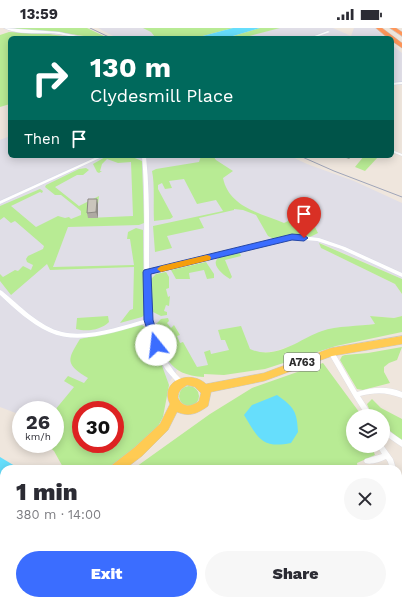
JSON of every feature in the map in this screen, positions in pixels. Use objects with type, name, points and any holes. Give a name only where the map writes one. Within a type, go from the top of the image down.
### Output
[{"type":"highway","points":[[379,28],[389,36]]},
{"type":"highway","points":[[383,28],[402,40]]},
{"type":"highway","points":[[393,28],[402,34]]},
{"type":"highway","points":[[394,40],[402,46]]},
{"type":"main road","name":"A763","points":[[204,388],[264,377],[331,352],[402,340]]},
{"type":"main road","points":[[121,465],[138,452],[164,427],[175,405],[172,395],[173,390],[181,383],[186,381],[196,382],[204,388],[206,393],[204,403],[196,410],[184,410],[175,405]]},
{"type":"street","points":[[1,32],[6,28],[22,31]]},
{"type":"street","points":[[1,32],[22,31],[59,33],[75,36]]},
{"type":"street","points":[[316,36],[329,32]]},
{"type":"street","points":[[0,203],[98,158]]},
{"type":"street","points":[[144,158],[149,320],[156,345],[166,365],[181,383]]},
{"type":"street","points":[[147,272],[292,237],[317,239],[343,248],[402,275]]},
{"type":"street","points":[[0,292],[38,324],[53,332],[67,335],[94,333],[149,320]]},
{"type":"street","points":[[331,352],[365,409]]},
{"type":"street","points":[[356,395],[374,389],[393,390],[402,394]]},
{"type":"street","points":[[390,436],[402,444]]},
{"type":"street","points":[[367,461],[381,458],[387,454],[391,465]]},
{"type":"shaded area","points":[[98,28],[230,28],[198,36],[113,36]]},
{"type":"shaded area","points":[[279,28],[333,28],[351,36],[249,36]]},
{"type":"shaded area","points":[[354,28],[375,28],[383,36],[351,36]]},
{"type":"shaded area","points":[[394,47],[402,53],[402,82],[394,83]]},
{"type":"shaded area","points":[[8,137],[8,158],[294,158],[354,181],[402,203],[402,279],[320,243],[321,248],[395,284],[402,294],[402,316],[394,318],[371,316],[375,324],[323,331],[302,342],[276,351],[259,353],[251,360],[177,370],[162,394],[124,440],[124,401],[72,401],[72,446],[64,440],[64,401],[12,401],[12,412],[0,407],[0,140]]},
{"type":"shaded area","points":[[82,453],[114,453],[104,465],[99,465]]},
{"type":"green space","points":[[12,28],[87,28],[104,36],[86,36],[49,31]]},
{"type":"green space","points":[[143,28],[233,28],[203,36],[154,36],[151,32]]},
{"type":"green space","points":[[260,28],[280,28],[250,36],[233,36]]},
{"type":"green space","points":[[9,32],[63,36],[8,36],[8,105],[0,107],[0,35]]},
{"type":"green space","points":[[104,158],[135,158],[142,161],[144,223],[139,225],[68,227],[53,267],[134,265],[130,239],[127,239],[128,232],[136,228],[143,230],[144,315],[142,317],[120,323],[130,310],[133,309],[134,267],[50,270],[47,264],[11,295],[0,281],[0,274],[3,277],[15,270],[18,271],[23,266],[31,270],[33,265],[27,262],[26,259],[28,256],[43,249],[44,246],[15,221],[11,223],[4,217],[0,220],[0,206],[40,189],[43,191],[42,193],[40,192],[11,206],[36,227],[58,216],[65,218],[69,217],[71,219],[81,215],[81,211],[61,195],[55,195],[45,187],[46,185],[79,169],[86,168],[89,170],[83,175],[77,175],[55,187],[79,206],[99,196],[98,204],[89,205],[88,218],[133,216],[131,162],[118,163],[107,159],[102,164],[100,171],[102,171],[99,173],[93,164]]},
{"type":"green space","points":[[200,158],[214,158],[233,171],[223,178],[226,188],[232,196],[247,208],[284,223],[300,215],[315,227],[318,233],[310,237],[291,236],[274,239],[268,236],[256,215],[243,210],[234,209],[199,218],[204,228],[167,236],[172,248],[155,252],[153,226],[223,211],[216,200],[197,204],[184,179],[169,181],[172,188],[165,189],[162,183],[158,185],[158,189],[173,217],[170,219],[154,221],[152,171],[156,169],[199,162]]},
{"type":"green space","points":[[362,158],[377,158],[365,171],[355,167]]},
{"type":"green space","points":[[319,243],[402,279],[402,294],[395,284],[321,248]]},
{"type":"green space","points":[[240,253],[241,256],[225,260],[232,277],[230,279],[218,269],[216,266],[217,260],[225,255]]},
{"type":"green space","points":[[206,262],[214,274],[214,278],[207,279],[204,270],[189,273],[190,279],[176,279],[171,270]]},
{"type":"green space","points":[[166,272],[169,277],[169,288],[166,289],[168,297],[170,296],[169,306],[166,305],[164,311],[167,312],[167,315],[161,316],[153,312],[151,279],[156,274]]},
{"type":"green space","points":[[108,316],[109,322],[98,329],[76,329],[77,318]]},
{"type":"green space","points":[[370,316],[394,318],[402,316],[402,332],[336,346],[265,369],[224,375],[204,374],[204,377],[182,372],[169,362],[165,355],[155,325],[161,319],[168,318],[169,321],[167,323],[171,328],[174,325],[180,335],[177,336],[180,343],[183,342],[197,367],[208,365],[204,352],[210,350],[211,354],[229,350],[225,340],[221,340],[218,330],[241,326],[250,349],[260,352],[269,352],[287,348],[328,329],[375,324]]},
{"type":"green space","points":[[142,325],[149,330],[169,385],[163,417],[155,432],[118,465],[62,465],[55,453],[64,453],[64,401],[62,401],[74,387],[64,381],[68,376],[84,383],[88,378],[75,369],[70,361],[80,339]]},
{"type":"green space","points":[[402,347],[397,360],[384,367],[384,372],[390,383],[363,390],[357,389],[340,360],[342,356],[345,355],[368,353]]},
{"type":"green space","points":[[323,363],[357,409],[346,409],[346,453],[374,453],[375,455],[357,463],[357,465],[139,465],[210,414],[252,388]]},
{"type":"green space","points":[[185,386],[193,386],[199,392],[199,400],[193,406],[185,406],[179,400],[179,392]]},
{"type":"green space","points":[[372,399],[383,409],[369,409],[367,404]]},
{"type":"green space","points":[[390,413],[402,419],[402,441],[390,431]]},
{"type":"water","points":[[233,28],[260,28],[233,36],[203,36]]},
{"type":"water","points":[[277,395],[291,406],[297,419],[298,432],[291,443],[267,443],[257,436],[244,415],[252,405]]},
{"type":"water","points":[[0,457],[13,465],[0,465]]},
{"type":"building","points":[[88,199],[97,199],[96,212],[87,213]]},
{"type":"railway","points":[[90,28],[107,36]]},
{"type":"railway","points":[[305,158],[402,197]]},
{"type":"slow traffic","points":[[161,269],[207,258]]},
{"type":"route","points":[[156,345],[147,307],[147,272],[292,237],[304,238]]}]
